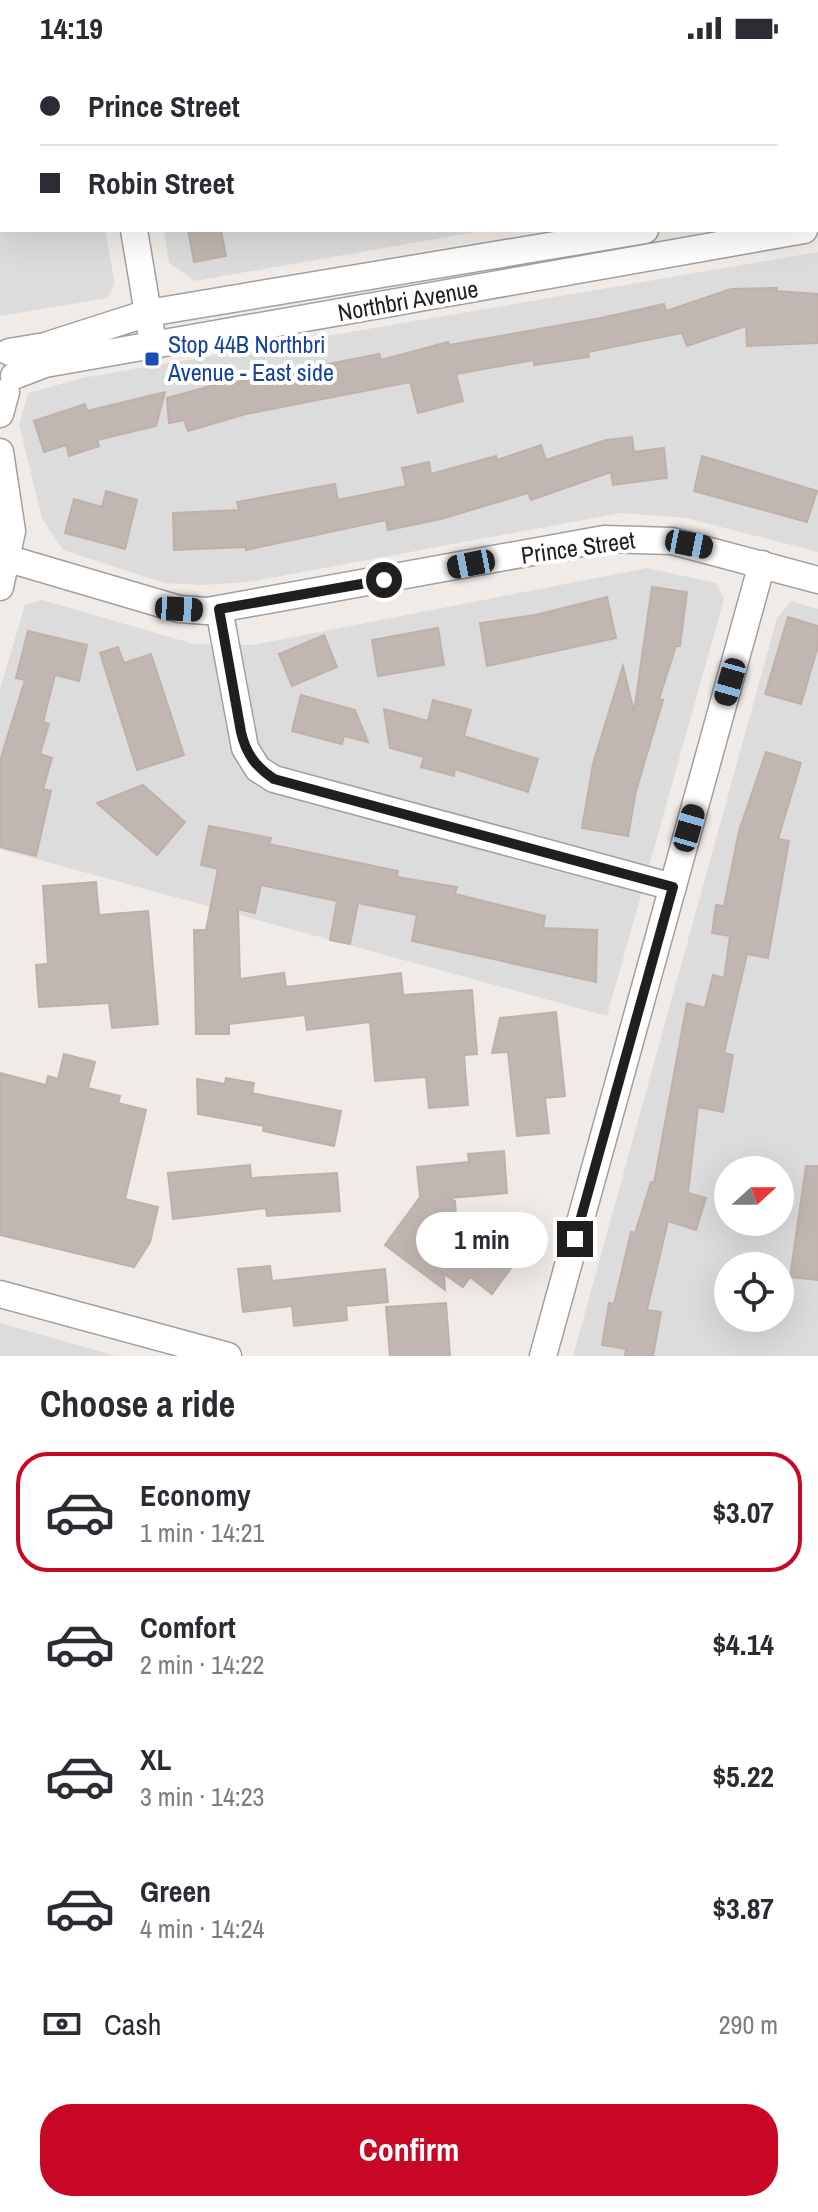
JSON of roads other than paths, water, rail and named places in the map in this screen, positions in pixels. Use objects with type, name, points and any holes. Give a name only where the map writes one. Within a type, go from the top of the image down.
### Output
[{"type":"street","points":[[134,232],[153,346]]},
{"type":"street","name":"Northbri Avenue","points":[[5,379],[45,346],[148,313],[633,232]]},
{"type":"street","name":"Northbri Avenue","points":[[5,379],[45,364],[793,232]]},
{"type":"street","points":[[0,452],[12,531],[9,559],[0,587]]},
{"type":"street","name":"Prince Street","points":[[9,559],[179,609],[219,609],[604,539],[672,541],[818,580]]},
{"type":"street","points":[[543,1356],[762,564]]},
{"type":"street","points":[[219,609],[245,748],[258,769],[274,779],[673,887]]},
{"type":"street","points":[[0,1294],[228,1356]]},
{"type":"place","name":"Stop 44B Northbri Avenue - East side","points":[[152,359]]}]
